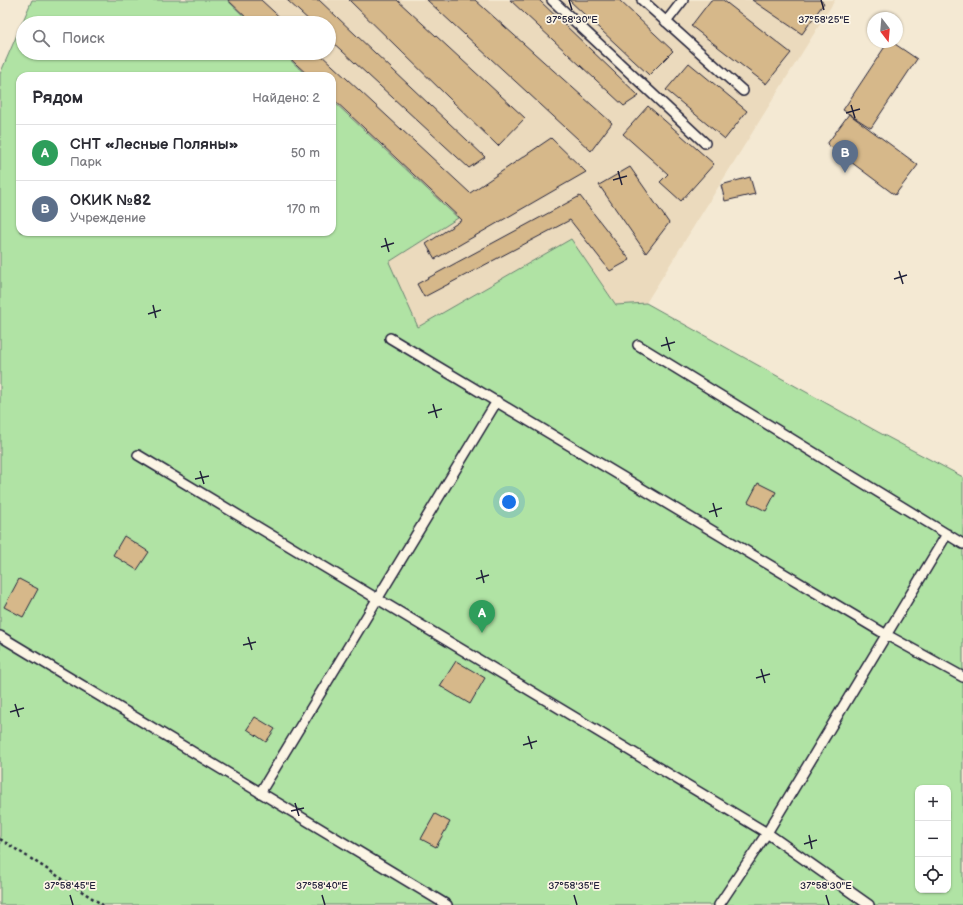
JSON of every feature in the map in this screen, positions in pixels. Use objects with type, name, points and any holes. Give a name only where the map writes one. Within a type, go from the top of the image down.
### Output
[{"type":"lane","points":[[552,0],[705,143]]},
{"type":"lane","points":[[642,0],[743,91]]},
{"type":"lane","points":[[666,22],[683,0]]},
{"type":"lane","points":[[390,338],[886,634],[963,677]]},
{"type":"lane","points":[[638,345],[963,544]]},
{"type":"lane","points":[[260,793],[497,401]]},
{"type":"lane","points":[[138,455],[767,833],[869,905]]},
{"type":"lane","points":[[719,905],[767,833],[947,534]]},
{"type":"lane","points":[[0,636],[447,905]]},
{"type":"path","points":[[0,839],[103,905]]},
{"type":"shaded area","points":[[227,0],[835,0],[646,303],[616,305],[571,239],[418,327],[389,262],[457,218],[336,104],[336,72],[303,72],[290,60],[336,60],[336,16],[244,16]]},
{"type":"green space","points":[[32,0],[227,0],[244,16],[25,16]]},
{"type":"green space","points":[[16,37],[16,60],[290,60],[303,72],[16,72],[16,236],[336,236],[336,104],[458,218],[389,262],[418,327],[571,239],[616,305],[646,303],[878,432],[963,477],[963,905],[0,905],[0,74]]},
{"type":"building","points":[[228,0],[261,0],[278,16],[245,16]]},
{"type":"building","points":[[287,0],[319,0],[336,16],[304,16]]},
{"type":"building","points":[[349,0],[397,0],[525,118],[498,146]]},
{"type":"building","points":[[427,0],[475,0],[612,123],[591,151]]},
{"type":"building","points":[[510,0],[539,0],[639,96],[624,106]]},
{"type":"building","points":[[569,0],[619,0],[673,51],[649,75]]},
{"type":"building","points":[[711,0],[723,0],[791,53],[766,84],[691,26]]},
{"type":"building","points":[[752,0],[820,0],[824,3],[802,34]]},
{"type":"building","points":[[336,16],[485,157],[469,168],[336,45]]},
{"type":"building","points":[[884,48],[901,48],[917,59],[871,128],[843,110]]},
{"type":"building","points":[[292,60],[327,60],[470,193],[551,138],[586,172],[435,259],[426,244],[462,220],[336,102],[336,72],[305,72]]},
{"type":"building","points":[[689,63],[747,111],[725,139],[666,90]]},
{"type":"building","points":[[648,106],[714,164],[681,201],[660,182],[668,174],[623,134]]},
{"type":"building","points":[[849,114],[918,165],[895,195],[827,144]]},
{"type":"building","points":[[630,167],[669,223],[646,253],[599,185]]},
{"type":"building","points":[[750,177],[755,194],[725,201],[721,185]]},
{"type":"building","points":[[580,196],[630,260],[610,271],[570,220],[424,297],[417,284]]},
{"type":"building","points":[[758,483],[776,492],[766,511],[748,502]]},
{"type":"building","points":[[124,536],[149,552],[137,570],[113,555]]},
{"type":"building","points":[[19,579],[38,589],[23,617],[4,607]]},
{"type":"building","points":[[456,661],[485,678],[470,704],[440,686]]},
{"type":"building","points":[[255,717],[275,729],[266,742],[247,729]]},
{"type":"building","points":[[435,814],[450,822],[436,847],[421,839]]},
{"type":"place","name":"ОКИК №82","points":[[845,173]]},
{"type":"place","name":"СНТ «Лесные Поляны»","points":[[482,633]]}]
